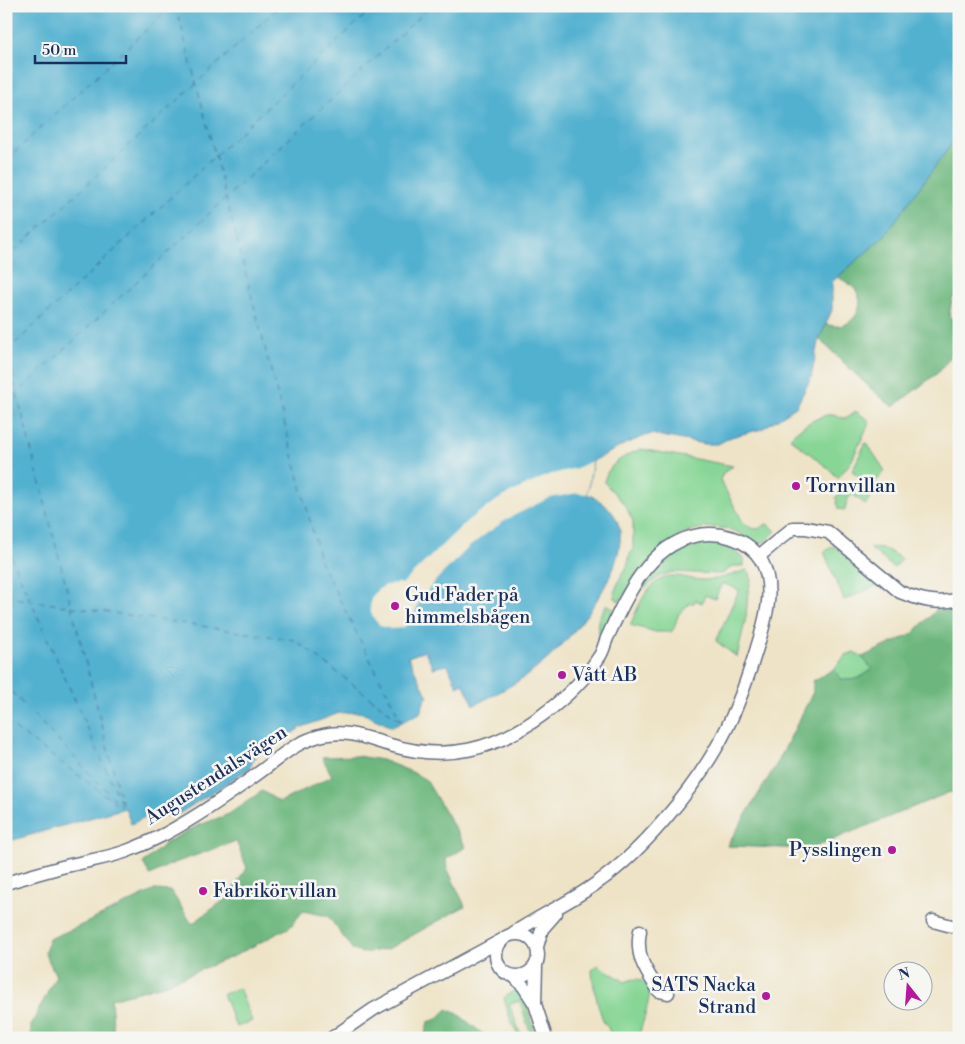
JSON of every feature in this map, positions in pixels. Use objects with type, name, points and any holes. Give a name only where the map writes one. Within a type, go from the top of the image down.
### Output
[{"type":"street","points":[[332,1038],[374,1010],[564,905],[613,871],[655,830],[695,780],[715,750],[742,692],[765,619],[768,599],[768,580],[759,556],[793,528],[828,532],[900,592],[914,598],[938,602],[959,599]]},
{"type":"street","name":"Augustendalsvägen","points":[[6,883],[64,866],[125,852],[163,834],[247,780],[292,747],[328,733],[346,732],[362,735],[389,745],[430,753],[464,751],[490,744],[525,727],[574,689],[600,656],[636,581],[645,567],[666,550],[686,538],[696,535],[717,534],[732,537],[759,556]]},
{"type":"street","points":[[535,1004],[537,947],[542,929],[564,905]]},
{"type":"street","points":[[933,921],[959,928]]},
{"type":"street","points":[[640,932],[637,945],[644,968],[659,991],[668,993]]},
{"type":"street","points":[[500,966],[496,956],[497,950],[507,937],[518,934],[530,938],[537,947]]},
{"type":"street","points":[[466,960],[486,960],[500,966],[508,974],[514,976],[527,974],[536,965]]},
{"type":"street","points":[[514,976],[535,1004],[546,1038]]},
{"type":"green space","points":[[959,134],[959,295],[952,299],[949,316],[959,325],[959,344],[940,371],[893,407],[819,339],[826,324],[835,326],[850,322],[858,310],[860,303],[854,288],[838,277],[883,237]]},
{"type":"green space","points":[[855,411],[870,421],[851,462],[838,478],[790,438],[817,419],[827,415],[844,418]]},
{"type":"green space","points":[[866,442],[885,471],[872,486],[852,471]]},
{"type":"green space","points":[[641,449],[733,466],[723,473],[720,480],[743,522],[751,528],[758,529],[767,524],[776,531],[766,541],[760,543],[731,530],[716,527],[700,528],[678,536],[619,601],[615,598],[614,593],[633,549],[633,521],[625,505],[604,482],[606,475],[613,465]]},
{"type":"green space","points":[[849,485],[857,486],[871,496],[865,505],[852,494],[847,500],[845,510],[838,509],[836,497]]},
{"type":"green space","points":[[706,543],[721,546],[735,552],[744,559],[744,566],[733,566],[722,574],[672,572],[660,576],[640,591],[660,566],[676,554]]},
{"type":"green space","points":[[833,546],[864,569],[878,585],[844,600],[824,552]]},
{"type":"green space","points":[[869,547],[887,550],[902,559],[894,568]]},
{"type":"green space","points":[[746,570],[750,573],[751,579],[746,617],[737,657],[716,641],[739,590],[722,583],[715,599],[705,595],[702,603],[695,600],[694,603],[690,603],[683,609],[671,632],[656,632],[630,625],[649,589],[666,577],[678,576],[697,580],[710,580]]},
{"type":"green space","points":[[607,604],[614,609],[605,629],[599,633],[599,618]]},
{"type":"green space","points":[[959,604],[959,794],[950,792],[810,849],[727,846],[779,760],[813,692],[813,681],[834,669],[841,679],[850,680],[862,676],[872,669],[862,657],[912,634],[936,610]]},
{"type":"green space","points":[[854,652],[862,657],[873,669],[858,678],[850,680],[841,679],[834,669],[846,655]]},
{"type":"green space","points":[[357,756],[382,760],[426,780],[466,847],[446,859],[447,868],[465,906],[388,949],[362,953],[353,950],[328,916],[303,911],[290,927],[234,956],[163,985],[111,999],[114,1038],[31,1038],[31,1025],[56,976],[45,953],[49,939],[155,890],[171,891],[192,924],[227,898],[247,868],[236,841],[169,865],[150,875],[143,863],[167,842],[197,826],[229,814],[262,791],[280,802],[332,776],[322,757]]},
{"type":"green space","points":[[598,965],[625,982],[638,979],[649,988],[648,1005],[638,1038],[612,1038],[607,1025],[604,1023],[595,990],[592,970]]},
{"type":"green space","points":[[518,987],[524,996],[536,1038],[532,1038],[520,1001],[509,1004],[522,1038],[519,1038],[510,1019],[504,998]]},
{"type":"green space","points":[[239,988],[252,1021],[236,1027],[223,994]]},
{"type":"green space","points":[[447,1009],[458,1014],[488,1038],[424,1038],[428,1022],[437,1019]]},
{"type":"water","points":[[6,6],[959,6],[959,134],[883,237],[832,282],[832,310],[818,342],[811,378],[796,407],[762,429],[731,437],[718,444],[704,444],[651,434],[627,443],[593,461],[587,494],[609,508],[619,525],[619,549],[614,567],[582,622],[555,652],[527,675],[474,705],[463,683],[457,686],[448,665],[433,668],[425,651],[408,657],[428,697],[425,699],[420,713],[392,727],[360,712],[339,713],[300,728],[281,741],[266,746],[253,760],[250,768],[174,817],[151,814],[131,824],[125,808],[6,842]]},
{"type":"pier","points":[[592,461],[587,494],[578,493],[549,498],[509,518],[487,533],[469,547],[437,579],[419,601],[410,622],[402,628],[391,629],[381,626],[374,619],[370,609],[371,599],[377,590],[386,585],[402,584],[468,520],[502,497],[548,475],[577,468]]},
{"type":"ferry route","points":[[6,160],[172,6]]},
{"type":"ferry route","points":[[176,6],[321,563],[402,722]]},
{"type":"ferry route","points":[[6,259],[280,6]]},
{"type":"ferry route","points":[[7,351],[375,6]]},
{"type":"ferry route","points":[[6,404],[431,6]]},
{"type":"ferry route","points":[[6,351],[123,808],[6,686]]},
{"type":"ferry route","points":[[6,546],[121,803]]},
{"type":"ferry route","points":[[6,597],[295,640],[402,722]]},
{"type":"ferry route","points":[[6,722],[120,806]]},
{"type":"place","name":"Tornvillan","points":[[796,486]]},
{"type":"place","name":"Gud Fader på himmelsbågen","points":[[395,606]]},
{"type":"place","name":"Vått AB","points":[[562,675]]},
{"type":"place","name":"Pysslingen","points":[[892,850]]},
{"type":"place","name":"Fabrikörvillan","points":[[203,891]]},
{"type":"place","name":"SATS Nacka Strand","points":[[766,996]]}]
